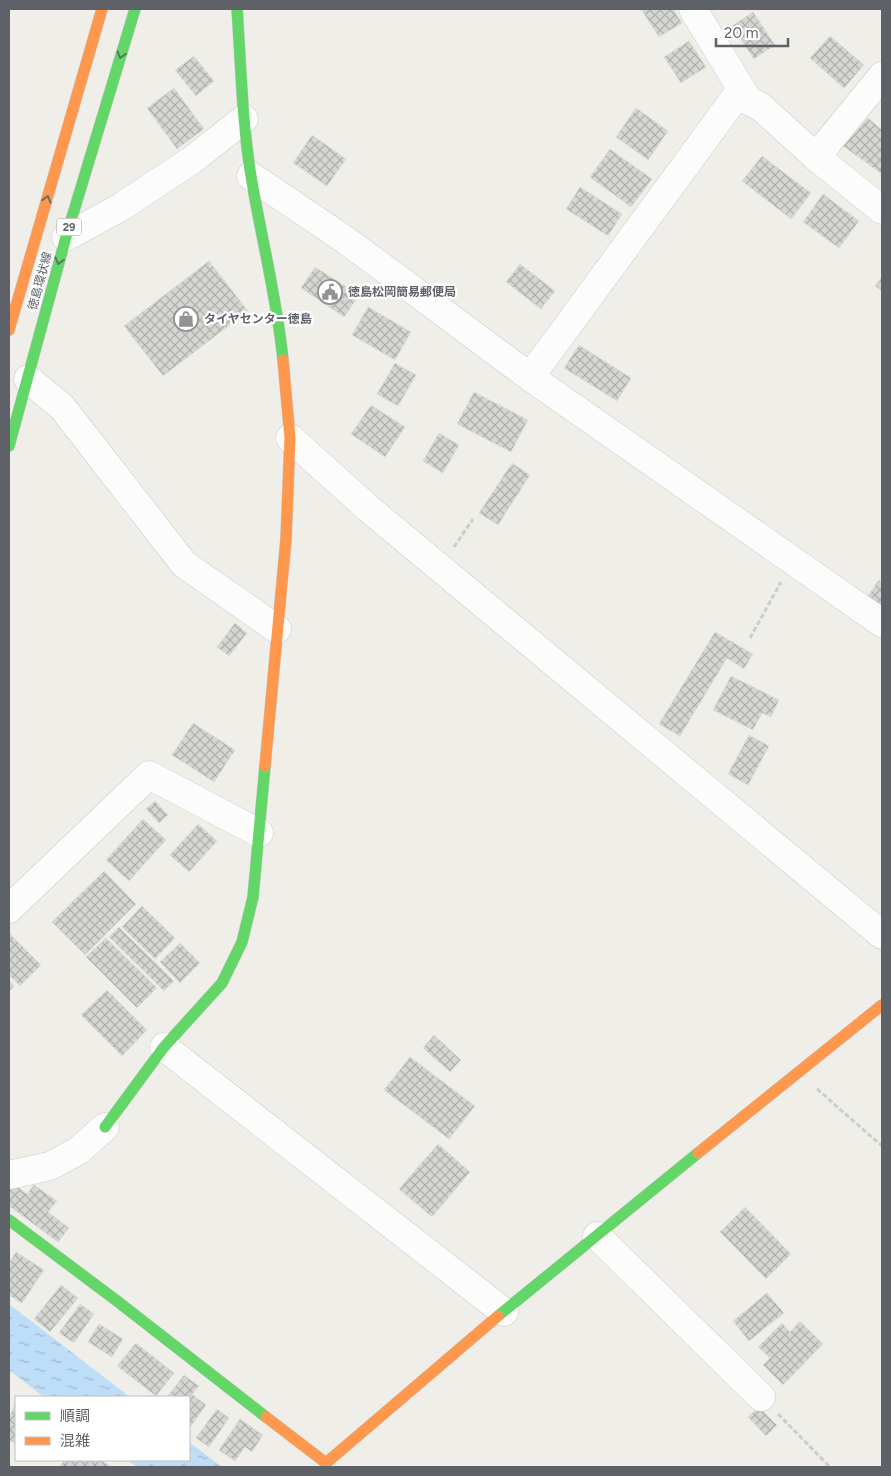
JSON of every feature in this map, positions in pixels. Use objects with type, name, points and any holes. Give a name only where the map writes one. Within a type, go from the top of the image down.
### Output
[{"type":"street","name":"徳島環状線","points":[[9,324],[102,9]]},
{"type":"street","name":"徳島環状線","points":[[9,446],[66,237],[135,9]]},
{"type":"street","points":[[9,1175],[50,1166],[78,1151],[105,1127],[164,1047],[222,983],[242,942],[253,897],[286,539],[290,438],[281,342],[266,250],[251,176],[244,119],[237,9]]},
{"type":"street","points":[[693,9],[748,100]]},
{"type":"street","points":[[816,157],[882,76]]},
{"type":"street","points":[[530,377],[736,95],[761,107],[816,157],[882,210]]},
{"type":"street","points":[[66,237],[121,207],[192,160],[244,119]]},
{"type":"street","points":[[251,176],[347,241],[530,377],[882,623]]},
{"type":"street","points":[[28,379],[62,407],[184,564],[278,629]]},
{"type":"street","points":[[290,438],[369,509],[882,936]]},
{"type":"street","points":[[9,910],[148,775],[259,832]]},
{"type":"street","points":[[9,1220],[329,1465],[504,1312],[882,1005]]},
{"type":"street","points":[[164,1047],[504,1312]]},
{"type":"street","points":[[597,1236],[761,1397]]},
{"type":"path","points":[[440,568],[473,519]]},
{"type":"path","points":[[750,638],[792,560]]},
{"type":"path","points":[[798,1073],[882,1146]]},
{"type":"path","points":[[761,1397],[830,1467]]},
{"type":"water","points":[[9,1304],[129,1396],[43,1396],[9,1370]]},
{"type":"water","points":[[190,1443],[222,1467],[137,1467],[128,1461],[190,1461]]},
{"type":"building","points":[[641,9],[673,9],[682,23],[659,37]]},
{"type":"building","points":[[753,12],[775,45],[754,59],[732,26]]},
{"type":"building","points":[[830,36],[864,65],[844,88],[810,58]]},
{"type":"building","points":[[689,41],[706,67],[681,83],[664,57]]},
{"type":"building","points":[[194,56],[214,81],[196,96],[175,70]]},
{"type":"building","points":[[174,88],[204,129],[177,149],[147,108]]},
{"type":"building","points":[[636,108],[668,131],[648,160],[616,137]]},
{"type":"building","points":[[868,118],[882,130],[882,174],[843,146]]},
{"type":"building","points":[[312,135],[346,159],[327,186],[293,163]]},
{"type":"building","points":[[610,149],[652,179],[631,207],[590,177]]},
{"type":"building","points":[[762,156],[811,193],[791,219],[742,181]]},
{"type":"building","points":[[580,187],[622,214],[608,236],[566,209]]},
{"type":"building","points":[[823,194],[859,221],[839,248],[803,222]]},
{"type":"building","name":"タイヤセンター徳島","points":[[209,261],[248,311],[163,376],[124,326]]},
{"type":"building","points":[[520,264],[555,291],[541,309],[506,282]]},
{"type":"building","points":[[315,267],[359,295],[344,317],[301,288]]},
{"type":"building","points":[[882,277],[882,291],[875,286]]},
{"type":"building","points":[[368,307],[411,332],[395,360],[352,335]]},
{"type":"building","points":[[579,345],[631,378],[617,401],[564,368]]},
{"type":"building","points":[[395,363],[416,375],[398,406],[377,394]]},
{"type":"building","points":[[474,392],[528,420],[511,452],[457,424]]},
{"type":"building","points":[[371,405],[405,427],[385,457],[351,434]]},
{"type":"building","points":[[439,433],[459,445],[443,473],[423,461]]},
{"type":"building","points":[[512,463],[530,475],[498,525],[479,513]]},
{"type":"building","points":[[879,580],[882,583],[882,612],[865,600]]},
{"type":"building","points":[[235,623],[247,633],[229,656],[217,647]]},
{"type":"building","points":[[715,632],[753,654],[744,669],[727,658],[680,736],[659,724]]},
{"type":"building","points":[[731,676],[779,700],[771,717],[762,713],[753,730],[713,710]]},
{"type":"building","points":[[193,723],[235,750],[214,782],[172,755]]},
{"type":"building","points":[[749,735],[769,746],[748,785],[728,774]]},
{"type":"building","points":[[155,801],[168,815],[159,823],[146,809]]},
{"type":"building","points":[[143,819],[166,840],[129,881],[106,860]]},
{"type":"building","points":[[198,824],[217,841],[189,872],[170,855]]},
{"type":"building","points":[[104,871],[136,904],[85,955],[52,922]]},
{"type":"building","points":[[142,906],[175,938],[155,959],[122,927]]},
{"type":"building","points":[[119,927],[174,981],[164,991],[109,937]]},
{"type":"building","points":[[9,933],[41,965],[20,986],[9,975]]},
{"type":"building","points":[[106,938],[157,988],[137,1008],[86,957]]},
{"type":"building","points":[[180,943],[200,963],[180,983],[160,962]]},
{"type":"building","points":[[9,980],[14,986],[9,992]]},
{"type":"building","points":[[107,990],[147,1030],[122,1056],[81,1015]]},
{"type":"building","points":[[434,1035],[461,1060],[450,1072],[423,1048]]},
{"type":"building","points":[[410,1057],[475,1106],[449,1139],[384,1090]]},
{"type":"building","points":[[438,1144],[470,1172],[432,1217],[399,1189]]},
{"type":"building","points":[[12,1183],[27,1194],[34,1185],[57,1201],[48,1212],[69,1228],[58,1242],[9,1206],[9,1187]]},
{"type":"building","points":[[745,1207],[791,1254],[766,1279],[720,1232]]},
{"type":"building","points":[[16,1252],[44,1270],[22,1303],[9,1295],[9,1263]]},
{"type":"building","points":[[61,1285],[78,1298],[50,1332],[34,1319]]},
{"type":"building","points":[[767,1293],[784,1313],[749,1341],[733,1321]]},
{"type":"building","points":[[80,1304],[94,1314],[74,1343],[59,1333]]},
{"type":"building","points":[[800,1321],[823,1344],[783,1385],[763,1365],[770,1358],[758,1347],[782,1323],[790,1332]]},
{"type":"building","points":[[99,1324],[123,1339],[112,1357],[88,1342]]},
{"type":"building","points":[[136,1343],[174,1373],[156,1396],[117,1366]]},
{"type":"building","points":[[184,1375],[199,1386],[192,1394],[206,1405],[191,1426],[190,1396],[168,1396]]},
{"type":"building","points":[[15,1404],[15,1443],[9,1440],[9,1418]]},
{"type":"building","points":[[759,1407],[777,1425],[766,1436],[748,1417]]},
{"type":"building","points":[[217,1409],[229,1418],[209,1447],[196,1438]]},
{"type":"building","points":[[240,1419],[263,1435],[252,1452],[245,1447],[235,1461],[219,1450]]},
{"type":"building","points":[[63,1461],[102,1461],[110,1466],[110,1467],[60,1467]]},
{"type":"traffic: fast","points":[[9,446],[66,237],[135,9]]},
{"type":"traffic: fast","points":[[237,9],[248,155],[277,314],[283,360]]},
{"type":"traffic: fast","points":[[105,1127],[164,1047],[222,983],[242,942],[253,897],[265,766]]},
{"type":"traffic: fast","points":[[498,1316],[698,1153]]},
{"type":"traffic: fast","points":[[9,1220],[266,1417]]},
{"type":"traffic: slow","points":[[9,330],[102,9]]},
{"type":"traffic: slow","points":[[265,766],[286,539],[290,438],[283,360]]},
{"type":"traffic: slow","points":[[698,1153],[882,1005]]},
{"type":"traffic: slow","points":[[266,1417],[326,1463],[498,1316]]},
{"type":"place","name":"徳島松岡簡易郵便局","points":[[330,292]]},
{"type":"place","name":"タイヤセンター徳島","points":[[186,319]]}]
